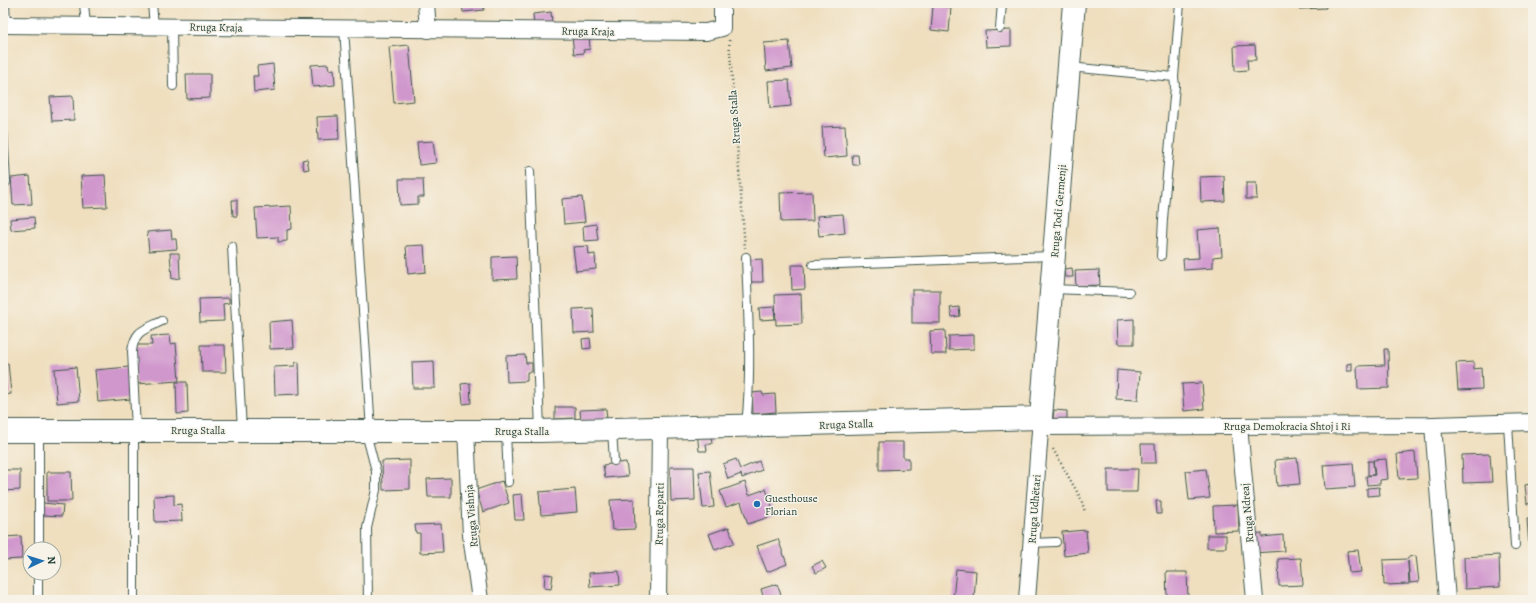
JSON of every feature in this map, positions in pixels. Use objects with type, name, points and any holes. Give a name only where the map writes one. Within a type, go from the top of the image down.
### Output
[{"type":"street","points":[[426,3],[428,30]]},
{"type":"street","points":[[722,3],[722,28]]},
{"type":"street","name":"Rruga Todi Germenji","points":[[1044,424],[1051,289],[1074,3]]},
{"type":"street","name":"Rruga Kraja","points":[[5,25],[706,32],[722,28]]},
{"type":"street","name":"Rruga Demokracia Shtoj i Ri","points":[[1044,424],[1239,426],[1433,425],[1533,422]]},
{"type":"street","name":"Rruga Stalla","points":[[3,431],[540,431],[746,426],[1044,424]]},
{"type":"street","name":"Rruga Udhëtari","points":[[1027,600],[1044,424]]},
{"type":"street","points":[[1433,425],[1447,600]]},
{"type":"street","name":"Rruga Ndreaj","points":[[1239,426],[1255,600]]},
{"type":"street","name":"Rruga Reparti","points":[[658,600],[660,428]]},
{"type":"street","name":"Rruga Vishnja","points":[[466,431],[471,535],[480,600]]},
{"type":"lane","points":[[5,3],[5,25]]},
{"type":"lane","points":[[84,3],[86,26]]},
{"type":"lane","points":[[152,3],[154,27]]},
{"type":"lane","points":[[1000,28],[1002,3]]},
{"type":"lane","points":[[1161,256],[1175,86],[1174,77],[1180,3]]},
{"type":"lane","points":[[172,27],[173,86]]},
{"type":"lane","points":[[344,28],[369,430],[376,471],[376,490],[367,528],[368,600]]},
{"type":"lane","points":[[1069,66],[1174,77]]},
{"type":"lane","points":[[3,130],[6,182]]},
{"type":"lane","points":[[530,171],[540,431]]},
{"type":"lane","points":[[232,246],[242,430]]},
{"type":"lane","points":[[813,265],[1054,256]]},
{"type":"lane","points":[[746,257],[750,349],[749,400],[746,426]]},
{"type":"lane","points":[[1051,289],[1129,292]]},
{"type":"lane","points":[[134,600],[135,430],[132,351],[133,342],[137,334],[162,321]]},
{"type":"lane","points":[[1508,423],[1515,546]]},
{"type":"lane","points":[[612,429],[614,461]]},
{"type":"lane","points":[[39,431],[39,541]]},
{"type":"lane","points":[[506,431],[508,482]]},
{"type":"lane","points":[[1032,543],[1056,542]]},
{"type":"lane","points":[[38,581],[38,600]]},
{"type":"path","name":"Rruga Stalla","points":[[722,28],[728,36],[746,257]]},
{"type":"path","points":[[1044,424],[1051,444],[1081,499],[1085,512]]},
{"type":"building","points":[[462,3],[483,3],[484,10],[463,12]]},
{"type":"building","points":[[526,3],[544,3],[545,4],[527,6]]},
{"type":"building","points":[[1298,3],[1325,3],[1326,8],[1299,9]]},
{"type":"building","points":[[933,6],[951,7],[949,32],[931,30]]},
{"type":"building","points":[[551,12],[552,23],[534,25],[533,14]]},
{"type":"building","points":[[1011,30],[1011,46],[986,47],[985,31]]},
{"type":"building","points":[[589,35],[590,49],[583,50],[584,53],[574,54],[572,36]]},
{"type":"building","points":[[789,41],[792,68],[766,71],[764,43]]},
{"type":"building","points":[[409,45],[414,101],[394,103],[389,47]]},
{"type":"building","points":[[1255,45],[1256,60],[1247,60],[1248,70],[1235,71],[1234,46]]},
{"type":"building","points":[[273,64],[275,90],[254,92],[253,76],[258,76],[257,66]]},
{"type":"building","points":[[328,64],[329,70],[334,69],[335,85],[313,87],[311,65]]},
{"type":"building","points":[[186,74],[210,74],[210,98],[187,99]]},
{"type":"building","points":[[789,80],[791,106],[770,108],[768,81]]},
{"type":"building","points":[[73,96],[74,120],[52,121],[50,97]]},
{"type":"building","points":[[338,116],[339,139],[318,140],[317,117]]},
{"type":"building","points":[[845,126],[847,156],[824,158],[822,127]]},
{"type":"building","points":[[433,141],[436,163],[419,165],[417,142]]},
{"type":"building","points":[[852,155],[858,155],[859,165],[853,165]]},
{"type":"building","points":[[307,159],[309,169],[304,170],[302,160]]},
{"type":"building","points":[[105,175],[107,207],[83,208],[81,176]]},
{"type":"building","points":[[30,176],[32,204],[13,205],[11,178]]},
{"type":"building","points":[[1224,176],[1225,201],[1201,202],[1200,177]]},
{"type":"building","points":[[399,179],[423,179],[424,197],[418,197],[418,204],[400,205]]},
{"type":"building","points":[[1246,183],[1256,183],[1257,199],[1246,199]]},
{"type":"building","points":[[812,192],[813,221],[781,222],[780,193]]},
{"type":"building","points":[[582,197],[585,222],[564,224],[562,199]]},
{"type":"building","points":[[232,200],[237,200],[237,216],[233,216]]},
{"type":"building","points":[[291,206],[292,229],[287,230],[287,241],[278,242],[278,237],[257,238],[255,208]]},
{"type":"building","points":[[843,214],[845,233],[819,236],[817,216]]},
{"type":"building","points":[[34,217],[35,228],[11,230],[10,219]]},
{"type":"building","points":[[596,224],[598,240],[584,241],[583,226]]},
{"type":"building","points":[[1220,228],[1222,256],[1213,257],[1213,268],[1184,270],[1183,259],[1199,258],[1197,230]]},
{"type":"building","points":[[171,230],[172,239],[176,239],[177,249],[149,251],[147,232]]},
{"type":"building","points":[[424,245],[426,272],[408,274],[406,246]]},
{"type":"building","points":[[588,246],[589,255],[595,254],[596,269],[576,271],[573,247]]},
{"type":"building","points":[[170,253],[179,253],[180,278],[172,279]]},
{"type":"building","points":[[516,256],[517,279],[492,280],[492,257]]},
{"type":"building","points":[[762,259],[763,282],[749,282],[748,260]]},
{"type":"building","points":[[791,265],[804,265],[805,289],[792,290]]},
{"type":"building","points":[[1072,268],[1073,277],[1065,277],[1064,269]]},
{"type":"building","points":[[1099,270],[1100,285],[1076,286],[1075,271]]},
{"type":"building","points":[[912,290],[940,290],[940,323],[912,323]]},
{"type":"building","points":[[801,294],[802,324],[776,325],[775,295]]},
{"type":"building","points":[[229,298],[229,303],[223,304],[224,321],[200,322],[199,299]]},
{"type":"building","points":[[774,307],[775,319],[760,320],[759,308]]},
{"type":"building","points":[[959,307],[960,316],[952,317],[950,308]]},
{"type":"building","points":[[593,308],[594,332],[574,333],[573,309]]},
{"type":"building","points":[[1134,319],[1134,344],[1118,344],[1117,320]]},
{"type":"building","points":[[292,320],[294,348],[270,349],[269,322]]},
{"type":"building","points":[[945,330],[946,354],[931,354],[930,331]]},
{"type":"building","points":[[170,335],[171,344],[176,343],[179,381],[136,384],[133,345],[152,345],[151,336]]},
{"type":"building","points":[[974,335],[974,349],[949,350],[949,336]]},
{"type":"building","points":[[590,338],[591,348],[583,349],[582,339]]},
{"type":"building","points":[[201,345],[225,345],[226,372],[202,372]]},
{"type":"building","points":[[1384,349],[1388,349],[1389,388],[1358,389],[1357,366],[1385,365]]},
{"type":"building","points":[[525,355],[526,363],[532,363],[532,372],[527,372],[527,381],[507,382],[506,356]]},
{"type":"building","points":[[434,361],[435,388],[413,388],[412,362]]},
{"type":"building","points":[[299,362],[300,394],[275,395],[274,367],[295,366],[295,363]]},
{"type":"building","points":[[1474,362],[1474,369],[1481,368],[1482,389],[1458,390],[1456,363]]},
{"type":"building","points":[[8,363],[11,394],[3,395],[3,364]]},
{"type":"building","points":[[1352,363],[1352,371],[1347,371],[1347,364]]},
{"type":"building","points":[[76,367],[79,401],[57,403],[54,369]]},
{"type":"building","points":[[129,367],[131,399],[98,402],[95,370]]},
{"type":"building","points":[[1117,370],[1140,372],[1138,400],[1116,399]]},
{"type":"building","points":[[176,382],[187,382],[188,413],[177,414]]},
{"type":"building","points":[[470,383],[471,403],[463,404],[461,384]]},
{"type":"building","points":[[1202,383],[1204,409],[1184,411],[1182,384]]},
{"type":"building","points":[[762,392],[763,395],[775,394],[776,412],[753,414],[752,393]]},
{"type":"building","points":[[555,407],[575,407],[575,418],[555,419]]},
{"type":"building","points":[[606,409],[607,420],[581,422],[580,410]]},
{"type":"building","points":[[1054,410],[1067,411],[1067,420],[1053,419]]},
{"type":"building","points":[[710,429],[712,444],[706,444],[707,451],[699,451],[697,431]]},
{"type":"building","points":[[879,442],[903,442],[903,458],[909,458],[909,469],[879,470]]},
{"type":"building","points":[[1141,444],[1155,444],[1156,463],[1142,463]]},
{"type":"building","points":[[1415,452],[1417,478],[1399,479],[1397,454]]},
{"type":"building","points":[[1490,454],[1492,482],[1463,483],[1462,455]]},
{"type":"building","points":[[1297,458],[1300,484],[1277,486],[1275,460]]},
{"type":"building","points":[[736,459],[740,469],[759,461],[762,470],[742,478],[741,474],[728,479],[723,464]]},
{"type":"building","points":[[1386,459],[1388,479],[1380,480],[1380,484],[1367,485],[1366,476],[1375,475],[1373,460]]},
{"type":"building","points":[[410,460],[410,489],[383,490],[382,461]]},
{"type":"building","points":[[1368,461],[1373,461],[1374,475],[1368,475]]},
{"type":"building","points":[[626,462],[628,476],[605,478],[603,465]]},
{"type":"building","points":[[1353,463],[1355,487],[1325,489],[1323,465]]},
{"type":"building","points":[[670,467],[694,467],[695,500],[671,501]]},
{"type":"building","points":[[1108,469],[1138,469],[1137,492],[1108,492]]},
{"type":"building","points":[[1206,469],[1210,498],[1189,500],[1186,471]]},
{"type":"building","points":[[3,470],[20,470],[20,490],[3,491]]},
{"type":"building","points":[[710,471],[714,507],[703,508],[699,472]]},
{"type":"building","points":[[47,472],[71,472],[72,501],[47,501]]},
{"type":"building","points":[[451,478],[451,497],[428,497],[427,479]]},
{"type":"building","points":[[502,481],[509,503],[483,512],[476,490]]},
{"type":"building","name":"Guesthouse Florian","points":[[745,482],[749,495],[766,489],[775,515],[748,524],[741,502],[726,507],[720,491]]},
{"type":"building","points":[[1530,484],[1531,490],[1533,489],[1533,503],[1527,504],[1525,485]]},
{"type":"building","points":[[1379,487],[1380,495],[1367,496],[1367,488]]},
{"type":"building","points":[[575,489],[577,512],[541,515],[539,492]]},
{"type":"building","points":[[522,494],[524,520],[515,520],[513,495]]},
{"type":"building","points":[[174,495],[174,505],[181,504],[182,521],[155,522],[154,496]]},
{"type":"building","points":[[634,499],[635,529],[612,530],[610,500]]},
{"type":"building","points":[[1156,501],[1161,501],[1161,514],[1157,514]]},
{"type":"building","points":[[43,503],[63,505],[62,516],[42,515]]},
{"type":"building","points":[[1238,505],[1239,531],[1214,532],[1213,506]]},
{"type":"building","points":[[1533,518],[1533,547],[1529,547],[1527,519]]},
{"type":"building","points":[[441,524],[443,552],[420,553],[420,533],[416,533],[415,525]]},
{"type":"building","points":[[729,527],[734,543],[715,550],[709,534]]},
{"type":"building","points":[[1086,530],[1088,553],[1064,556],[1062,532]]},
{"type":"building","points":[[1262,533],[1262,537],[1283,535],[1284,551],[1253,553],[1251,534]]},
{"type":"building","points":[[1207,535],[1226,535],[1226,548],[1207,548]]},
{"type":"building","points":[[21,536],[22,559],[3,560],[3,537]]},
{"type":"building","points":[[778,539],[787,564],[767,572],[757,546]]},
{"type":"building","points":[[1358,550],[1361,572],[1349,573],[1347,551]]},
{"type":"building","points":[[1499,555],[1500,587],[1465,589],[1464,557]]},
{"type":"building","points":[[1416,556],[1419,582],[1410,583],[1408,561],[1409,584],[1384,585],[1383,560],[1408,559],[1408,557]]},
{"type":"building","points":[[1301,558],[1303,585],[1279,586],[1278,559]]},
{"type":"building","points":[[822,561],[826,568],[816,573],[812,566]]},
{"type":"building","points":[[956,569],[976,571],[974,600],[953,600]]},
{"type":"building","points":[[619,571],[620,585],[590,587],[589,573]]},
{"type":"building","points":[[1166,572],[1187,572],[1188,598],[1167,599]]},
{"type":"building","points":[[545,574],[553,575],[551,589],[544,588]]},
{"type":"building","points":[[777,584],[781,595],[764,600],[761,589]]},
{"type":"place","name":"Guesthouse Florian","points":[[757,504]]}]
